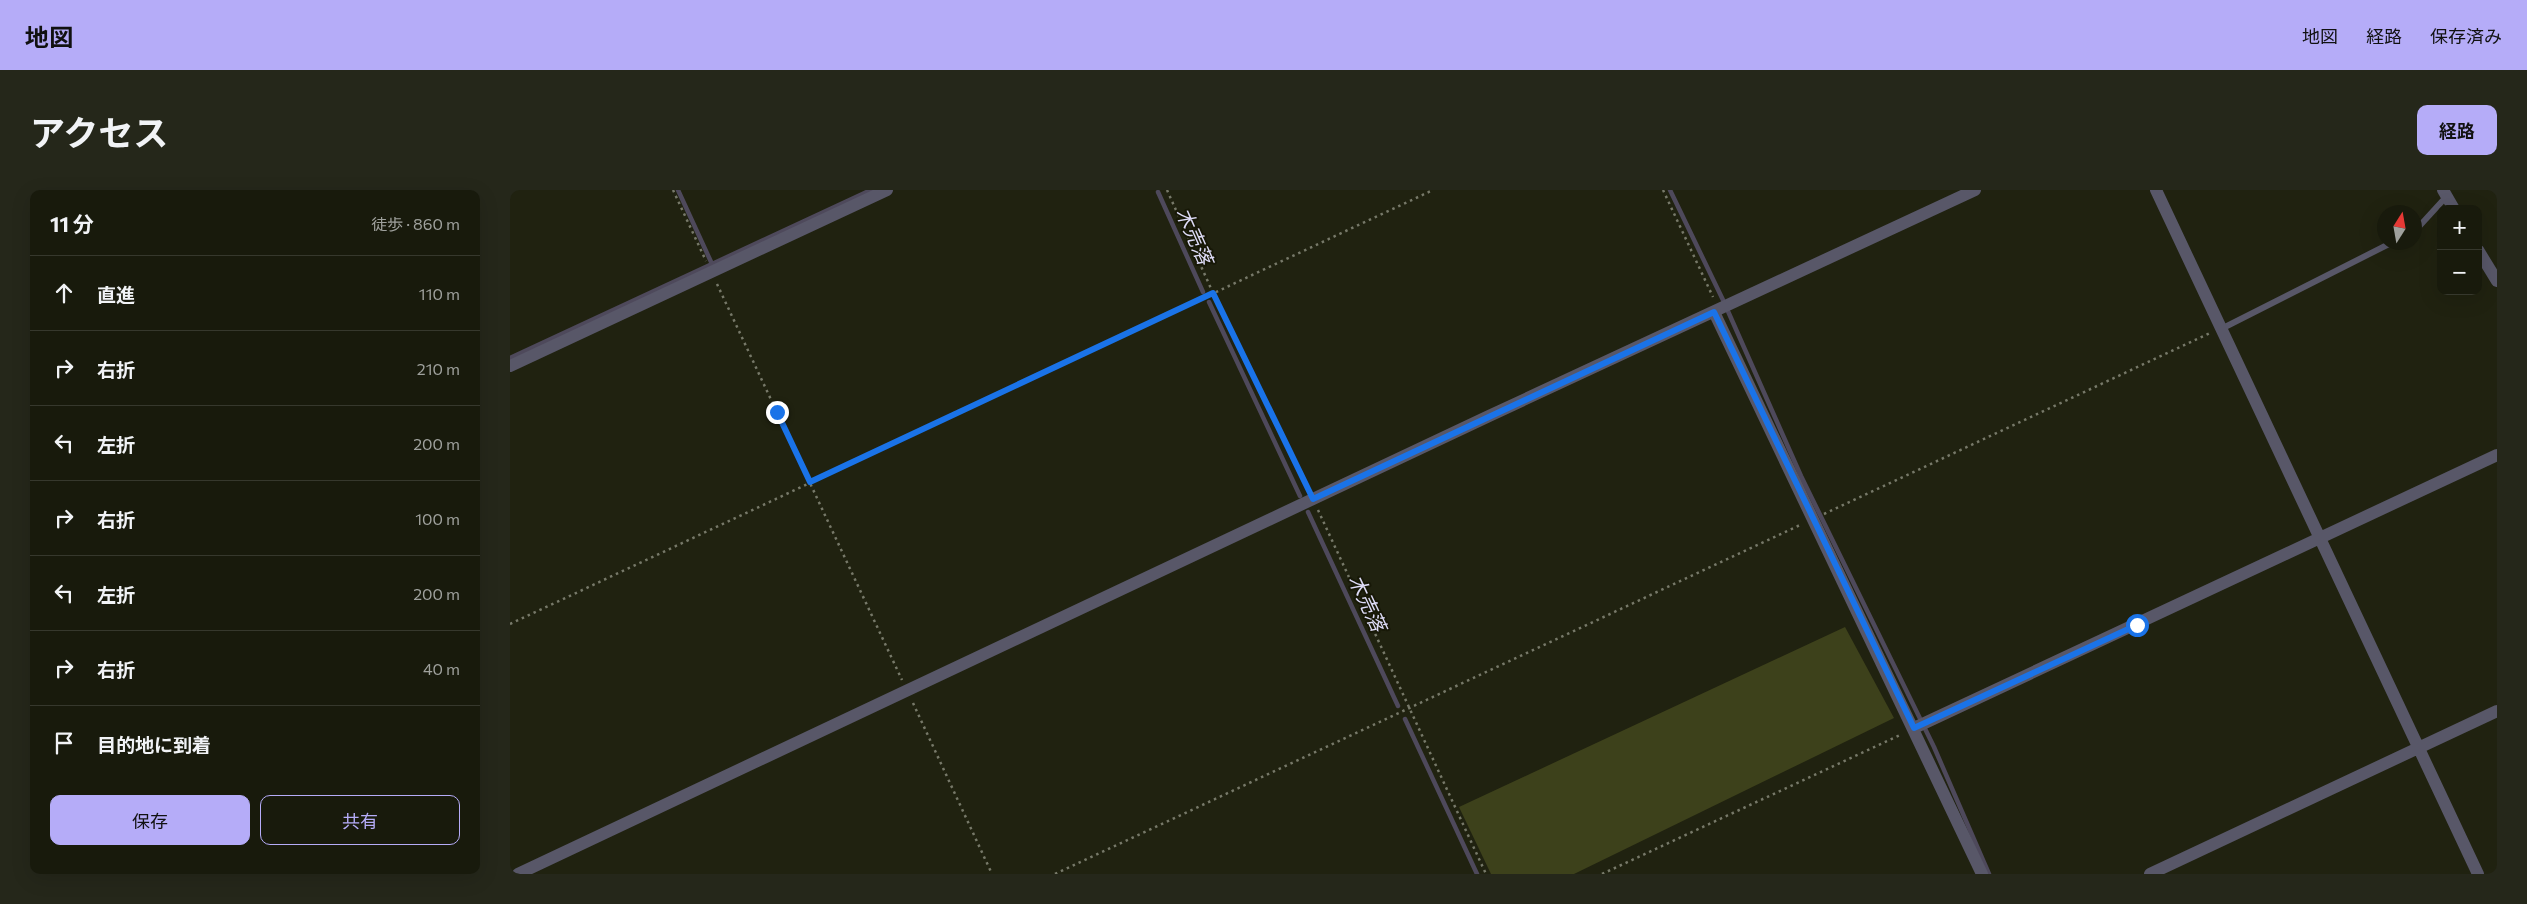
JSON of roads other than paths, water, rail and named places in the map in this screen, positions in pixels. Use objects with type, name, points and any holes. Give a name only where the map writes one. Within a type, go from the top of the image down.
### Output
[{"type":"street","points":[[510,366],[887,190]]},
{"type":"street","points":[[518,874],[1313,499],[1975,190]]},
{"type":"street","points":[[2156,190],[2223,328],[2478,874]]},
{"type":"street","points":[[2446,192],[2452,205]]},
{"type":"street","points":[[2482,257],[2497,281]]},
{"type":"street","points":[[1717,311],[1813,519],[1982,874]]},
{"type":"street","points":[[1914,728],[2104,641],[2497,455]]},
{"type":"street","points":[[2150,874],[2497,711]]},
{"type":"lane","points":[[2422,222],[2446,192]]},
{"type":"lane","points":[[2223,328],[2377,250]]},
{"type":"waterway","points":[[510,358],[712,264],[678,190]]},
{"type":"waterway","points":[[712,264],[871,190]]},
{"type":"waterway","points":[[1670,190],[1723,300],[1801,476],[1934,747],[1989,874]]},
{"type":"waterway","name":"木売落","points":[[1158,192],[1203,292]]},
{"type":"waterway","name":"木売落","points":[[1209,302],[1300,496]]},
{"type":"waterway","name":"木売落","points":[[1308,512],[1398,706]]},
{"type":"waterway","name":"木売落","points":[[1405,719],[1477,874]]}]
